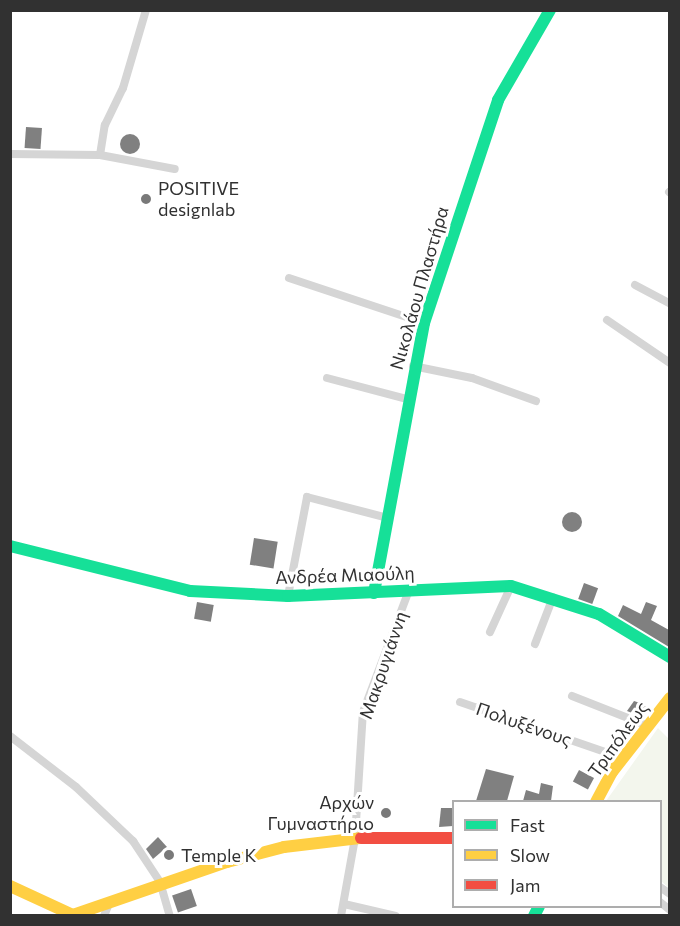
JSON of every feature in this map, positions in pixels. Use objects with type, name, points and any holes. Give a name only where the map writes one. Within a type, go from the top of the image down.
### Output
[{"type":"street","points":[[100,155],[105,125],[123,88],[146,10]]},
{"type":"street","name":"Νικολάου Πλαστήρα","points":[[374,593],[413,366],[424,323],[498,100],[550,10]]},
{"type":"street","points":[[10,154],[100,155],[176,169]]},
{"type":"street","points":[[289,278],[424,323]]},
{"type":"street","points":[[635,285],[669,304]]},
{"type":"street","points":[[607,320],[669,363]]},
{"type":"street","points":[[413,366],[472,378],[536,401]]},
{"type":"street","points":[[327,378],[407,399]]},
{"type":"street","points":[[288,596],[308,497],[388,518]]},
{"type":"street","name":"Ανδρέα Μιαούλη","points":[[10,546],[148,584],[288,596],[408,593],[512,586],[553,597],[599,614],[669,657]]},
{"type":"street","points":[[490,632],[512,586]]},
{"type":"street","name":"Μακρυγιάννη","points":[[341,915],[355,838],[363,712],[408,593]]},
{"type":"street","points":[[535,644],[553,597]]},
{"type":"street","points":[[572,696],[648,726]]},
{"type":"street","name":"Τριπόλεως","points":[[597,800],[623,758],[669,698]]},
{"type":"street","name":"Πολυξένους","points":[[460,702],[623,758]]},
{"type":"street","points":[[10,736],[104,812],[133,841],[163,887],[170,915]]},
{"type":"street","points":[[10,886],[66,915],[73,915],[106,911],[227,862],[355,838],[452,838]]},
{"type":"street","points":[[344,904],[396,915]]},
{"type":"shaded area","points":[[658,728],[669,739],[669,888],[662,882],[662,800],[607,800]]},
{"type":"building","points":[[26,127],[42,128],[40,149],[25,148]]},
{"type":"building","points":[[130,134],[137,137],[140,144],[137,151],[130,154],[123,151],[120,144],[123,137]]},
{"type":"building","points":[[572,512],[579,515],[582,522],[579,529],[572,532],[565,529],[562,522],[565,515]]},
{"type":"building","points":[[254,538],[278,542],[273,568],[250,565]]},
{"type":"building","points":[[584,583],[598,588],[592,604],[578,599]]},
{"type":"building","points":[[197,602],[214,605],[211,622],[194,619]]},
{"type":"building","points":[[646,602],[657,606],[651,620],[669,630],[669,647],[618,616],[623,605],[641,614]]},
{"type":"building","points":[[634,701],[646,705],[642,717],[627,711]]},
{"type":"building","points":[[486,769],[514,776],[507,800],[476,800]]},
{"type":"building","points":[[579,770],[594,778],[588,789],[573,781]]},
{"type":"building","points":[[541,783],[553,786],[551,800],[523,800],[526,790],[539,794]]},
{"type":"building","points":[[441,808],[452,808],[452,826],[439,827]]},
{"type":"building","points":[[158,837],[167,847],[153,859],[146,849]]},
{"type":"building","points":[[191,889],[197,906],[178,913],[172,896]]},
{"type":"traffic: fast","points":[[374,593],[424,323],[498,100],[550,10]]},
{"type":"traffic: fast","points":[[10,546],[190,591],[288,596],[511,586],[599,614],[670,657]]},
{"type":"traffic: fast","points":[[534,916],[538,908]]},
{"type":"traffic: slow","points":[[597,800],[612,772],[670,698]]},
{"type":"traffic: slow","points":[[10,886],[73,915],[227,862],[284,847],[361,838]]},
{"type":"traffic: jam","points":[[361,838],[452,838]]},
{"type":"place","name":"POSITIVE designlab","points":[[146,199]]},
{"type":"place","name":"Αρχών Γυμναστήριο","points":[[386,813]]},
{"type":"place","name":"Temple K","points":[[169,855]]}]
